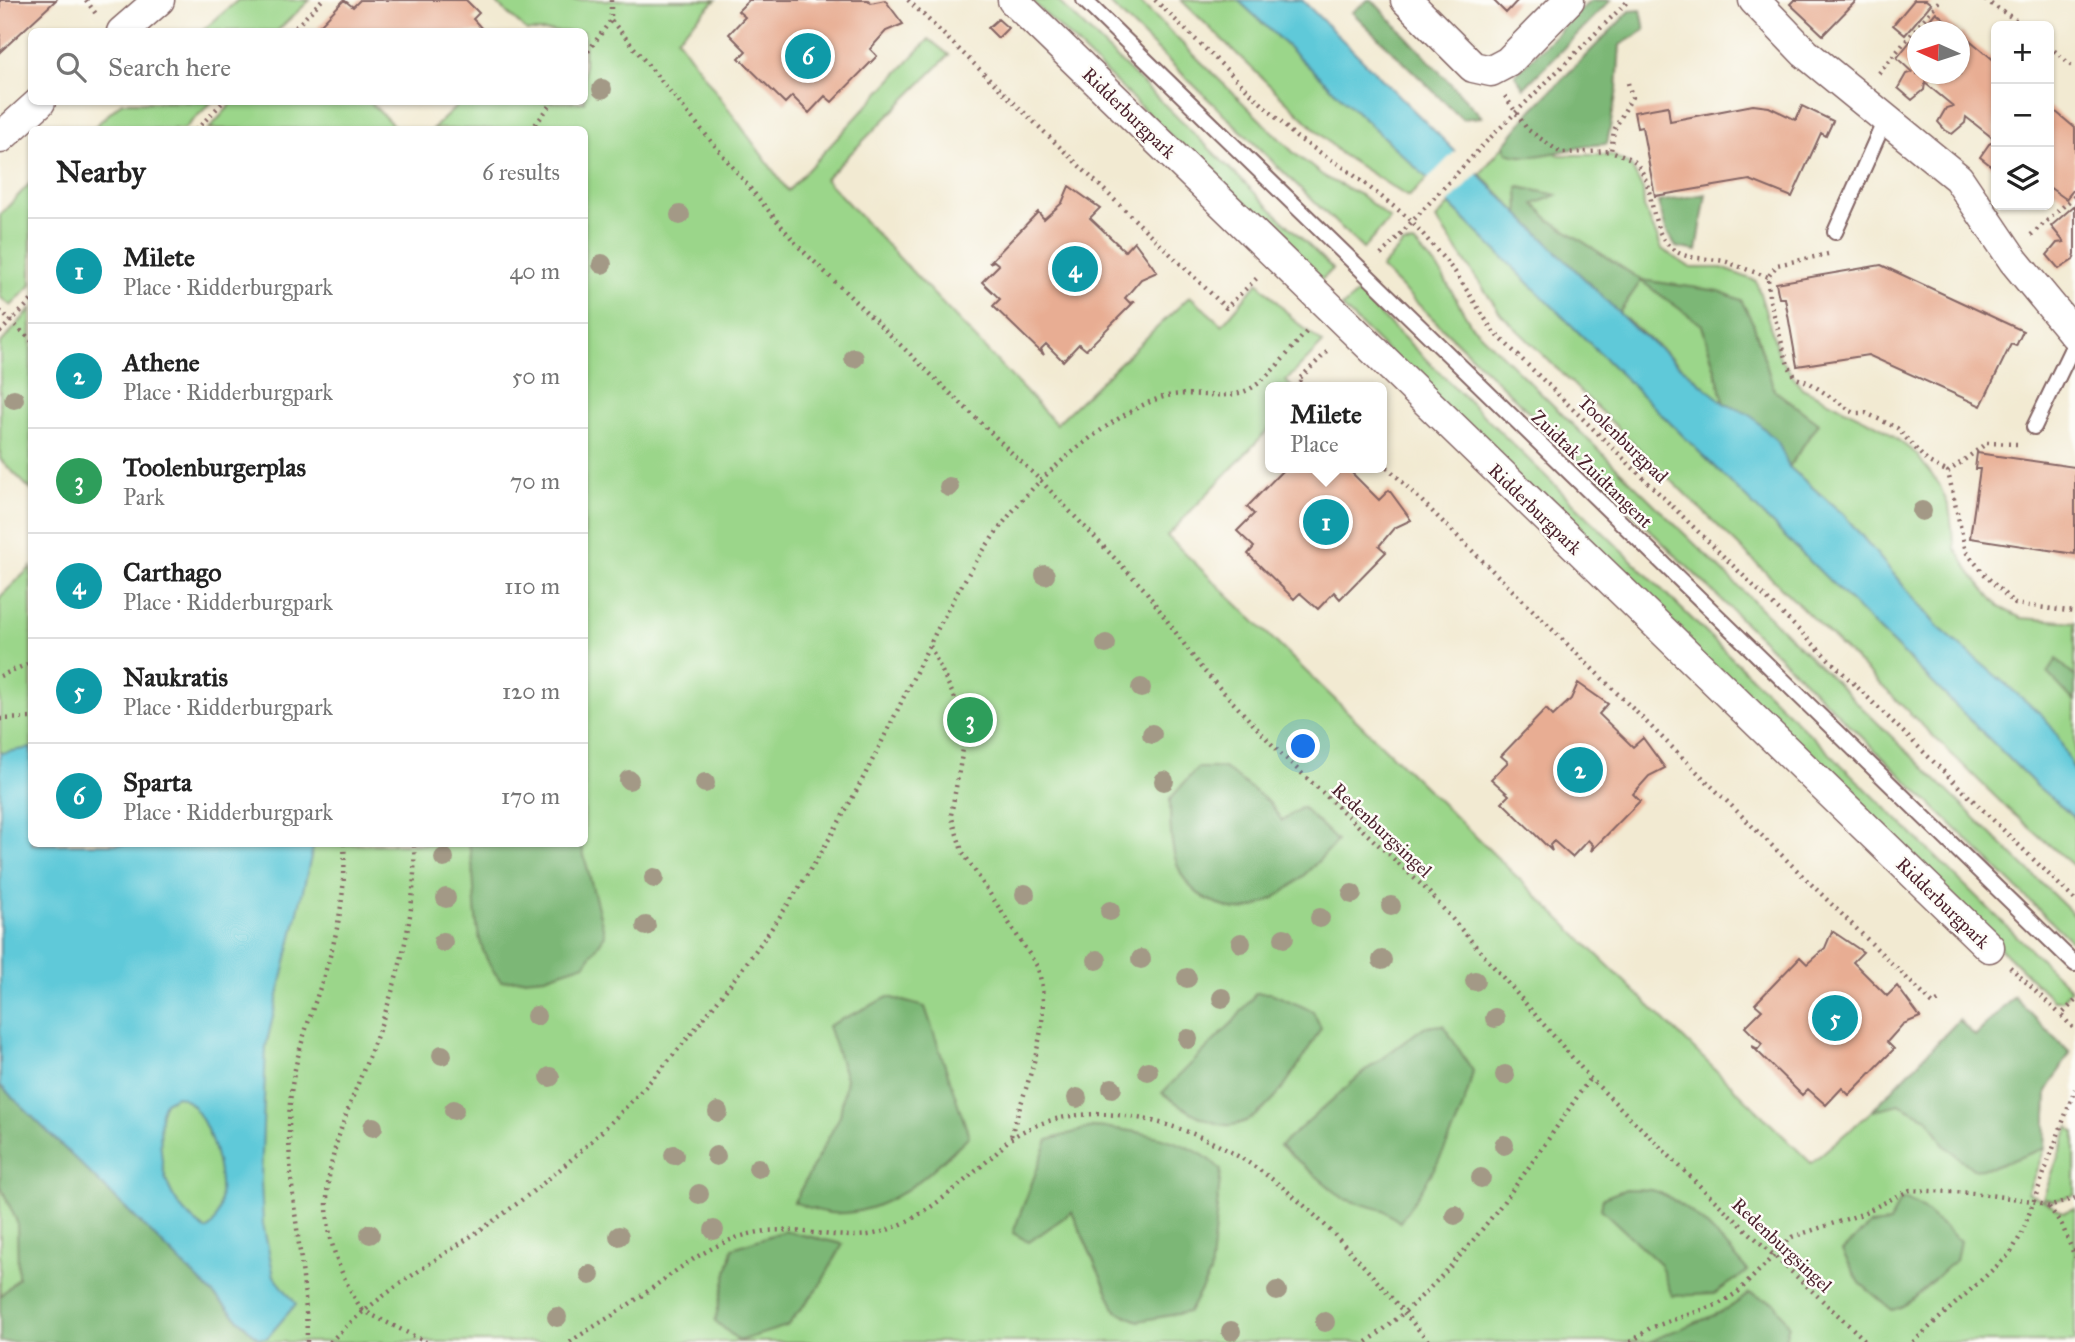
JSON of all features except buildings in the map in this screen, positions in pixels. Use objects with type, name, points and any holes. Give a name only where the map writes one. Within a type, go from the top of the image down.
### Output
[{"type":"street","points":[[127,28],[159,0]]},
{"type":"street","name":"Ridderburgpark","points":[[1013,0],[1989,947]]},
{"type":"street","points":[[1406,0],[1473,66],[1491,71],[1508,62],[1569,0]]},
{"type":"street","points":[[1754,0],[1805,53],[1958,178],[2010,254],[2075,335]]},
{"type":"street","points":[[0,138],[37,105]]},
{"type":"lane","name":"Zuidtak Zuidtangent","points":[[1084,0],[2075,964]]},
{"type":"lane","points":[[1835,232],[1885,120]]},
{"type":"lane","points":[[2034,427],[2075,342]]},
{"type":"path","points":[[295,28],[322,0]]},
{"type":"path","points":[[588,52],[611,20],[611,0]]},
{"type":"path","points":[[908,0],[1226,308],[1278,258]]},
{"type":"path","name":"Toolenburgpad","points":[[1155,0],[1296,137],[1346,169],[1411,220],[1454,272],[1493,331],[2073,896]]},
{"type":"path","points":[[1363,273],[1485,143],[1629,0]]},
{"type":"path","points":[[1858,97],[1940,0]]},
{"type":"path","points":[[1986,0],[2018,21]]},
{"type":"path","name":"Redenburgsingel","points":[[611,20],[797,245],[1040,480],[1145,590],[1202,669],[1279,752],[1428,891],[1590,1078],[1773,1256],[1867,1342]]},
{"type":"path","points":[[2054,50],[2075,69]]},
{"type":"path","points":[[1611,151],[1614,130],[1632,97],[1628,83]]},
{"type":"path","points":[[200,126],[220,105]]},
{"type":"path","points":[[534,126],[552,105]]},
{"type":"path","points":[[1517,111],[1527,129],[1561,153],[1611,151],[1634,160],[1647,180],[1656,225],[1676,252],[1696,258],[1724,261],[1768,277]]},
{"type":"path","points":[[2010,254],[2075,196]]},
{"type":"path","points":[[1835,232],[1829,254],[1777,265],[1768,277],[1769,297],[1788,365],[1796,378],[1810,383],[1854,413],[1866,413],[1897,429],[1927,461],[1948,472],[1966,552],[2015,604],[2075,612]]},
{"type":"path","points":[[0,332],[28,304]]},
{"type":"path","points":[[0,310],[28,337]]},
{"type":"path","points":[[330,1342],[362,1310],[523,1200],[584,1148],[682,1048],[753,953],[836,830],[962,581],[999,528],[1040,480],[1091,438],[1128,414],[1165,396],[1227,395],[1252,388],[1311,327],[1318,334]]},
{"type":"path","points":[[1300,382],[1298,380],[1332,348],[1325,341]]},
{"type":"path","points":[[1948,472],[1987,443],[2026,444],[2034,427]]},
{"type":"path","points":[[1387,465],[1427,501],[1933,1004],[1940,1000]]},
{"type":"path","points":[[929,645],[958,707],[965,738],[951,815],[962,851],[1037,966],[1044,987],[1040,1040],[1010,1140]]},
{"type":"path","points":[[1587,663],[1594,657]]},
{"type":"path","points":[[0,676],[28,664]]},
{"type":"path","points":[[0,719],[28,718]]},
{"type":"path","points":[[1687,761],[1692,756]]},
{"type":"path","points":[[307,1342],[304,1278],[288,1166],[290,1101],[304,1029],[332,948],[345,871],[344,847]]},
{"type":"path","points":[[414,847],[410,932],[373,1045],[331,1155],[326,1216],[337,1262],[362,1310],[426,1342]]},
{"type":"path","points":[[1838,910],[1844,903]]},
{"type":"path","name":"Ridderburgpark","points":[[1989,947],[2075,1030]]},
{"type":"path","points":[[2061,1014],[2074,1002]]},
{"type":"path","points":[[1367,1342],[1405,1314],[1456,1260],[1520,1179],[1590,1078]]},
{"type":"path","points":[[1913,1342],[2010,1254],[2022,1233],[2075,1088]]},
{"type":"path","points":[[570,1342],[629,1304],[690,1258],[747,1235],[794,1228],[850,1234],[879,1233],[905,1223],[952,1190],[1010,1140],[1053,1120],[1087,1113],[1147,1119],[1187,1130],[1226,1149],[1301,1202],[1334,1234],[1429,1342]]},
{"type":"path","points":[[1631,1342],[1650,1328],[1719,1304],[1738,1292],[1792,1237],[1859,1216],[1910,1190],[2034,1201],[2049,1207],[2062,1225],[2075,1257]]},
{"type":"path","points":[[2049,1207],[2075,1198]]},
{"type":"green space","points":[[238,0],[310,0],[280,28],[205,28]]},
{"type":"green space","points":[[493,0],[716,0],[677,38],[788,191],[929,39],[949,55],[825,179],[1056,424],[1190,296],[1222,325],[1258,282],[1295,321],[1323,343],[1287,382],[1265,382],[1265,433],[1167,536],[1811,1163],[1872,1111],[1959,1020],[1975,1036],[2014,997],[2070,1053],[2047,1091],[2045,1148],[2028,1192],[2064,1212],[2075,1208],[2075,1342],[0,1342],[0,597],[28,570],[28,847],[588,847],[588,126],[436,126],[458,105],[588,105],[588,28],[524,28]]},
{"type":"green space","points":[[1031,0],[1057,0],[1333,269],[1320,281]]},
{"type":"green space","points":[[1106,0],[1138,0],[1294,153],[1326,178],[1361,195],[1390,219],[1363,249]]},
{"type":"green space","points":[[1181,0],[1238,0],[1428,179],[1408,197],[1341,154]]},
{"type":"green space","points":[[1372,0],[1482,117],[1462,119],[1352,12]]},
{"type":"green space","points":[[1591,0],[1611,0],[1524,88],[1515,75]]},
{"type":"green space","points":[[1641,10],[1645,30],[1620,45],[1617,90],[1607,144],[1543,155],[1519,156],[1507,153],[1504,145],[1532,110],[1630,11]]},
{"type":"green space","points":[[119,105],[209,105],[187,126],[95,126]]},
{"type":"green space","points":[[230,105],[373,105],[394,126],[212,126]]},
{"type":"green space","points":[[1504,145],[1507,153],[1551,150],[1559,155],[1612,155],[1631,166],[1643,190],[1644,207],[1662,249],[1691,268],[1722,268],[1756,281],[1780,358],[1802,388],[1881,427],[1915,453],[1939,484],[1949,507],[1955,548],[1972,575],[1999,607],[2021,618],[2075,622],[2075,772],[2002,683],[1937,626],[1844,515],[1789,467],[1818,423],[1774,390],[1753,323],[1702,325],[1725,404],[1619,313],[1641,280],[1550,220],[1533,204],[1556,195],[1519,187],[1519,214],[1480,174]]},
{"type":"green space","points":[[28,185],[28,288],[11,306],[0,297],[0,215]]},
{"type":"green space","points":[[1518,187],[1557,195],[1534,204],[1550,220],[1641,280],[1719,291],[1741,300],[1753,323],[1774,390],[1818,423],[1789,467],[1771,437],[1755,421],[1725,404],[1702,325],[1641,281],[1619,313],[1519,214]]},
{"type":"green space","points":[[1706,194],[1697,251],[1676,247],[1666,230],[1658,202]]},
{"type":"green space","points":[[1449,204],[2037,786],[2075,818],[2075,867],[2009,810],[1501,314],[1436,219]]},
{"type":"green space","points":[[1414,243],[1440,271],[1471,325],[2075,916],[2075,945],[1381,268],[1403,244]]},
{"type":"green space","points":[[1358,293],[2071,989],[2062,1000],[2053,1000],[1342,307]]},
{"type":"green space","points":[[28,312],[28,487],[0,459],[0,344]]},
{"type":"green space","points":[[2057,659],[2075,677],[2075,702],[2047,673]]},
{"type":"green space","points":[[1197,768],[1224,768],[1269,802],[1282,821],[1302,807],[1337,841],[1295,883],[1270,900],[1242,910],[1211,901],[1187,883],[1175,858],[1172,844],[1170,799]]},
{"type":"green space","points":[[470,847],[582,847],[605,935],[585,964],[545,977],[501,981],[482,948],[478,932]]},
{"type":"green space","points":[[1256,993],[1271,993],[1313,1011],[1321,1028],[1293,1073],[1269,1104],[1255,1116],[1240,1123],[1225,1125],[1200,1117],[1162,1093],[1233,1022]]},
{"type":"green space","points":[[888,997],[925,1007],[969,1136],[907,1190],[871,1208],[851,1213],[830,1213],[794,1202],[840,1116],[846,1078],[828,1026]]},
{"type":"green space","points":[[2014,997],[2070,1053],[2047,1091],[2045,1148],[1994,1167],[1973,1169],[1944,1145],[1929,1119],[1899,1104],[1872,1111],[1959,1020],[1975,1036]]},
{"type":"green space","points":[[1443,1025],[1473,1071],[1461,1112],[1444,1150],[1400,1222],[1383,1210],[1344,1199],[1280,1146],[1365,1071],[1424,1027]]},
{"type":"green space","points":[[0,1085],[262,1342],[0,1342],[0,1296],[18,1278],[17,1222],[0,1185]]},
{"type":"green space","points":[[1092,1127],[1143,1133],[1178,1143],[1195,1150],[1221,1170],[1210,1274],[1189,1312],[1138,1321],[1116,1311],[1072,1212],[1029,1242],[1013,1233],[1048,1140]]},
{"type":"green space","points":[[2069,1127],[2075,1132],[2075,1195],[2053,1201],[2043,1198]]},
{"type":"green space","points":[[1626,1189],[1654,1191],[1684,1207],[1707,1226],[1748,1271],[1714,1294],[1672,1296],[1660,1264],[1601,1209],[1603,1198]]},
{"type":"green space","points":[[1906,1199],[1921,1207],[1960,1241],[1956,1260],[1910,1302],[1892,1310],[1860,1283],[1842,1251],[1870,1225],[1890,1223],[1899,1201]]},
{"type":"green space","points":[[784,1231],[843,1244],[819,1287],[787,1326],[739,1341],[715,1321],[733,1248]]},
{"type":"green space","points":[[1749,1293],[1775,1303],[1789,1325],[1784,1342],[1650,1342],[1714,1315]]},
{"type":"water","points":[[1238,0],[1302,0],[1632,326],[1725,404],[1749,414],[1778,442],[1789,467],[1844,515],[1937,626],[2042,715],[2056,733],[2075,772],[2075,818],[2037,786],[1449,204],[1428,179]]},
{"type":"water","points":[[28,748],[28,847],[313,847],[266,1046],[261,1180],[263,1224],[274,1276],[296,1304],[267,1338],[258,1338],[0,1085],[0,753]],"holes":[[[177,1096],[190,1103],[201,1118],[217,1160],[220,1182],[220,1203],[215,1220],[206,1230],[191,1219],[172,1193],[162,1164],[161,1147],[161,1112],[165,1102]]]},
{"type":"pier","points":[[1458,148],[1481,170],[1446,206],[1425,182]]},
{"type":"place","name":"Sparta","points":[[808,56]]},
{"type":"place","name":"Carthago","points":[[1075,269]]},
{"type":"place","name":"Milete","points":[[1326,522]]},
{"type":"place","name":"Toolenburgerplas","points":[[970,720]]},
{"type":"place","name":"Athene","points":[[1580,770]]},
{"type":"place","name":"Naukratis","points":[[1835,1018]]}]
